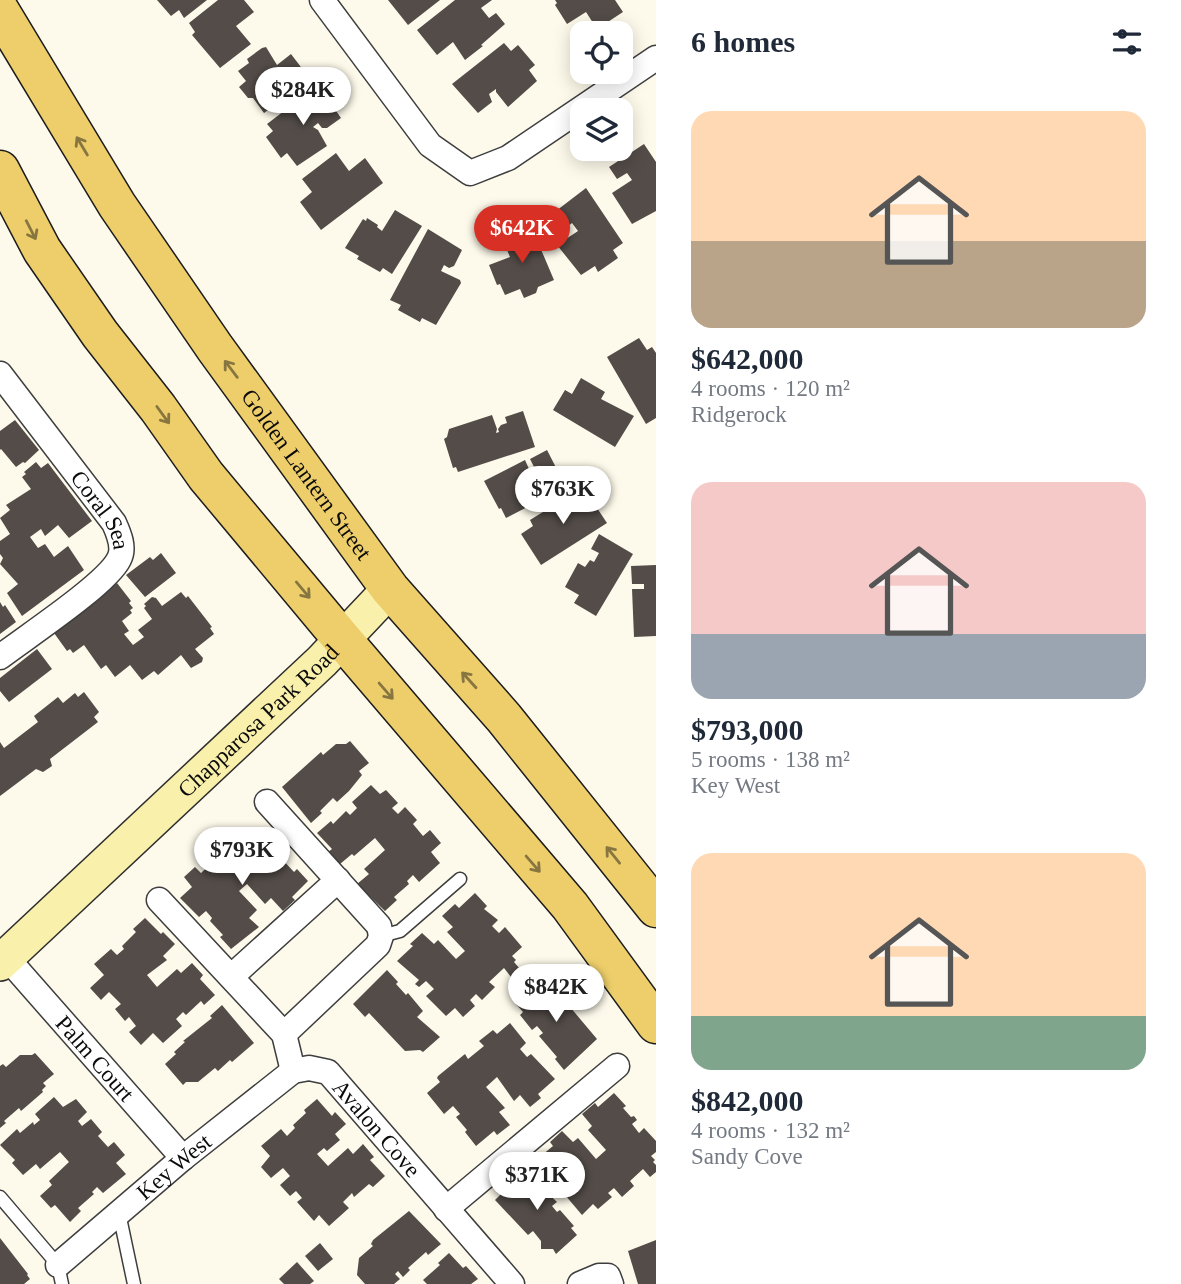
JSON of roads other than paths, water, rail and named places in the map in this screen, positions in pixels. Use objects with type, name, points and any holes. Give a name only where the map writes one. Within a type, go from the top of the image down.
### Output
[{"type":"main road","name":"Golden Lantern Street","points":[[0,11],[117,205],[215,348],[390,589],[504,718],[656,908]]},
{"type":"main road","points":[[0,170],[42,250],[100,334],[158,408],[206,476],[570,906],[656,1024]]},
{"type":"street","points":[[322,0],[430,145],[470,173],[508,158],[656,58]]},
{"type":"street","name":"Coral Sea","points":[[0,374],[114,523],[121,536],[120,558],[107,576],[0,657]]},
{"type":"street","name":"Chapparosa Park Road","points":[[3,960],[229,749],[390,589]]},
{"type":"street","points":[[267,802],[379,926],[382,936],[379,945],[284,1034]]},
{"type":"street","points":[[232,976],[338,880]]},
{"type":"street","points":[[159,900],[284,1034],[293,1071]]},
{"type":"street","name":"Palm Court","points":[[3,960],[183,1158]]},
{"type":"street","points":[[446,1209],[617,1066]]},
{"type":"street","name":"Avalon Cove","points":[[293,1071],[309,1068],[328,1072],[512,1284]]},
{"type":"street","name":"Key West","points":[[60,1275],[119,1213],[183,1158],[293,1071]]},
{"type":"street","points":[[580,1284],[599,1276],[608,1276],[611,1284]]},
{"type":"lane","points":[[382,936],[400,932],[460,879]]},
{"type":"lane","points":[[0,1197],[60,1275]]},
{"type":"lane","points":[[119,1213],[134,1284]]}]
